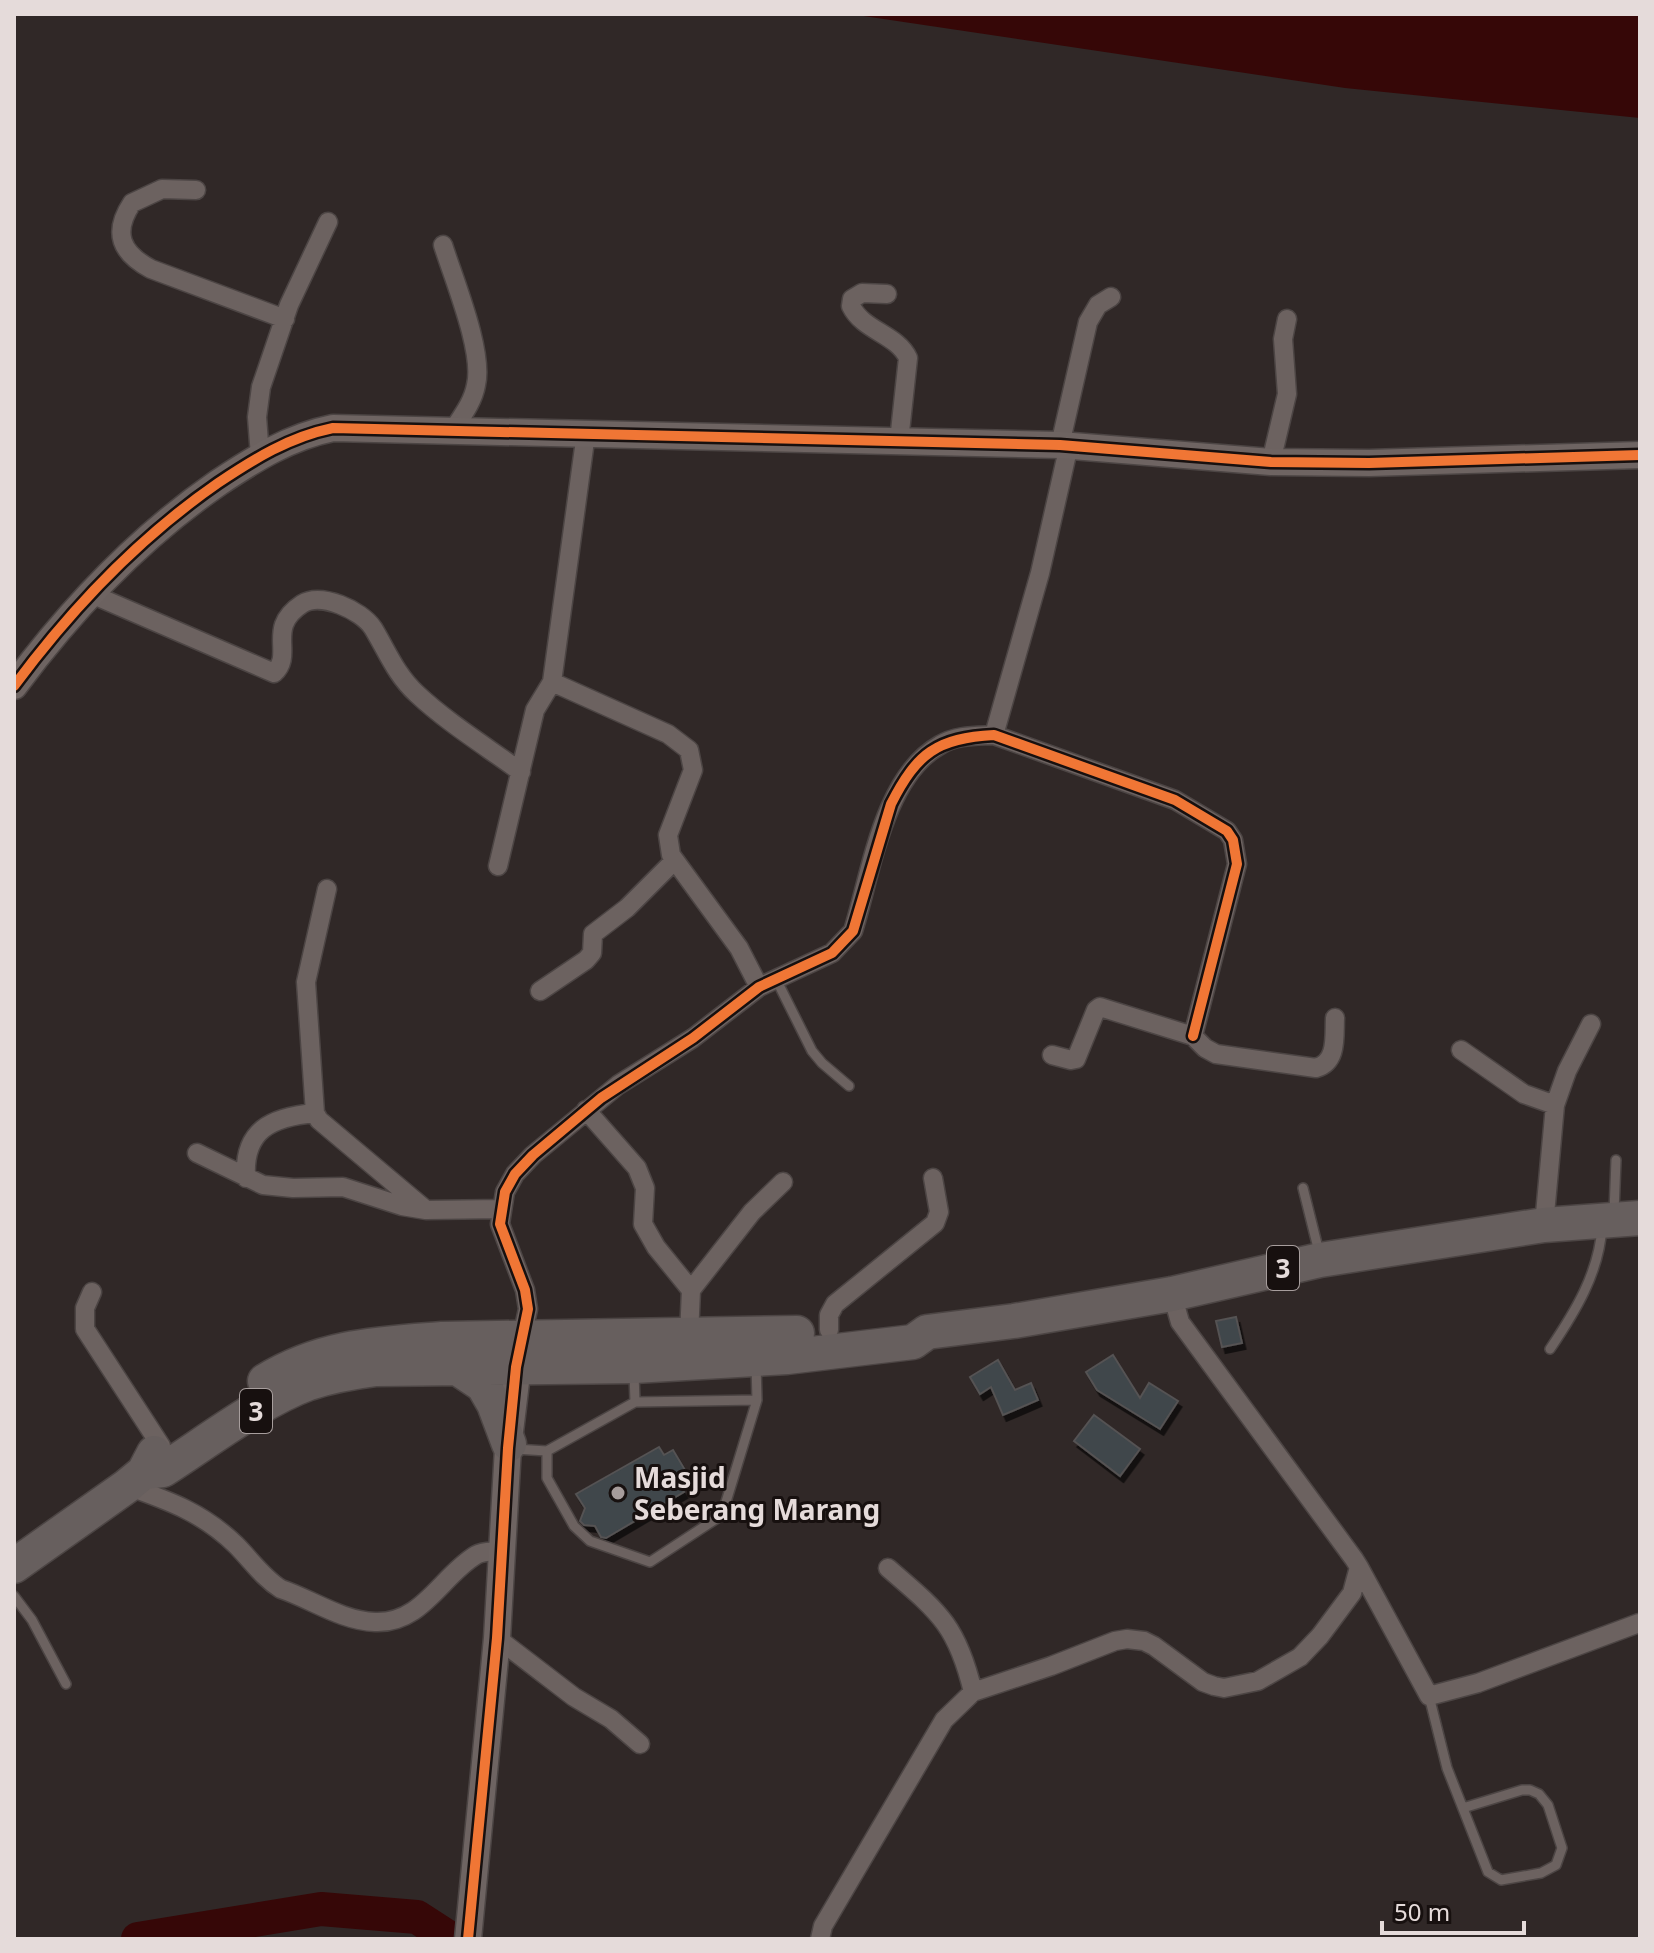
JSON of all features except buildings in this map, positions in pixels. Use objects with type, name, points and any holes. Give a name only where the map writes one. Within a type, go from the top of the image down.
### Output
[{"type":"highway","name":"3","points":[[14,1566],[144,1468],[289,1366],[337,1349],[442,1339],[634,1366],[787,1357],[913,1342],[927,1332],[1014,1321],[1172,1294],[1320,1260],[1544,1225],[1619,1219]]},
{"type":"highway","name":"3","points":[[144,1468],[163,1470],[271,1401],[306,1384],[338,1374],[376,1369],[456,1367],[519,1352],[689,1336],[772,1335],[914,1325],[927,1332]]},
{"type":"highway","points":[[456,1367],[483,1385],[494,1404],[508,1446]]},
{"type":"street","points":[[196,190],[162,189],[132,203],[121,224],[126,251],[133,259],[151,269],[285,319]]},
{"type":"street","points":[[260,456],[257,406],[285,319],[328,222]]},
{"type":"street","points":[[443,245],[477,358],[477,383],[473,396],[453,430]]},
{"type":"street","points":[[887,294],[862,293],[852,299],[851,306],[858,318],[900,347],[908,358],[899,441]]},
{"type":"street","points":[[994,735],[1048,543],[1088,322],[1098,305],[1111,297]]},
{"type":"street","points":[[1271,462],[1287,394],[1283,339],[1287,319]]},
{"type":"street","points":[[473,396],[484,431]]},
{"type":"street","points":[[14,686],[89,593],[156,530],[203,493],[260,456],[291,440],[333,428],[1064,445],[1271,462],[1369,463],[1640,455]]},
{"type":"street","points":[[498,866],[535,710],[552,682],[586,433]]},
{"type":"street","points":[[89,593],[274,673],[281,664],[285,619],[307,601],[317,598],[328,600],[347,609],[372,628],[388,659],[415,692],[521,772]]},
{"type":"street","points":[[552,682],[668,734],[689,750],[693,770],[668,835],[668,846],[674,861],[768,983]]},
{"type":"street","points":[[468,1939],[497,1638],[508,1446],[519,1352],[528,1309],[525,1290],[500,1224],[505,1192],[515,1174],[533,1155],[618,1085],[693,1038],[768,983],[832,953],[853,931],[891,804],[914,768],[941,743],[963,737],[994,735],[1175,800],[1218,824],[1233,840],[1237,864],[1193,1036]]},
{"type":"street","points":[[540,991],[586,960],[592,953],[593,934],[627,908],[674,861]]},
{"type":"street","points":[[327,889],[306,982],[315,1113],[319,1120],[426,1210]]},
{"type":"street","points":[[1052,1055],[1076,1059],[1100,1007],[1193,1036],[1216,1054],[1316,1068],[1324,1066],[1331,1056],[1335,1018]]},
{"type":"street","points":[[1544,1225],[1555,1105],[1567,1071],[1591,1024]]},
{"type":"street","points":[[1461,1050],[1524,1094],[1555,1105]]},
{"type":"street","points":[[586,1110],[637,1168],[645,1188],[643,1224],[656,1247],[691,1290]]},
{"type":"street","points":[[246,1178],[246,1152],[251,1141],[262,1130],[280,1119],[315,1113]]},
{"type":"street","points":[[197,1153],[263,1185],[343,1187],[402,1206],[426,1210],[501,1209]]},
{"type":"street","points":[[829,1330],[829,1315],[835,1304],[935,1223],[939,1212],[933,1178]]},
{"type":"street","points":[[689,1336],[691,1290],[752,1212],[783,1182]]},
{"type":"street","points":[[92,1292],[85,1308],[85,1329],[144,1468],[179,1504],[235,1544],[271,1583],[357,1619],[373,1622],[402,1617],[424,1604],[479,1553],[500,1551]]},
{"type":"street","points":[[1172,1294],[1180,1322],[1356,1563],[1429,1696],[1478,1683],[1639,1623]]},
{"type":"street","points":[[820,1939],[823,1926],[944,1720],[973,1692],[1127,1639],[1154,1646],[1203,1682],[1214,1686],[1224,1688],[1258,1681],[1300,1657],[1320,1636],[1352,1593],[1356,1563]]},
{"type":"street","points":[[888,1568],[931,1605],[948,1626],[965,1657],[973,1692]]},
{"type":"street","points":[[497,1638],[574,1697],[611,1719],[640,1744]]},
{"type":"lane","points":[[768,983],[812,1051],[849,1086]]},
{"type":"lane","points":[[1550,1349],[1585,1292],[1601,1242],[1619,1219],[1616,1160]]},
{"type":"lane","points":[[1303,1188],[1320,1260]]},
{"type":"lane","points":[[547,1451],[547,1478],[574,1526],[590,1541],[650,1562],[722,1515],[757,1400],[755,1358]]},
{"type":"lane","points":[[634,1366],[635,1402]]},
{"type":"lane","points":[[508,1446],[547,1451],[635,1402],[757,1400]]},
{"type":"lane","points":[[14,1596],[32,1620],[66,1684]]},
{"type":"lane","points":[[1429,1696],[1447,1768],[1488,1872],[1501,1880],[1541,1873],[1556,1865],[1562,1848],[1548,1805],[1539,1794],[1522,1790],[1463,1808]]},
{"type":"shaded area","points":[[850,14],[1640,14],[1640,118],[1345,88]]},
{"type":"waterway","points":[[138,1939],[321,1909],[417,1917],[451,1939]]},
{"type":"cycle path","points":[[14,686],[83,602],[160,527],[218,483],[259,457],[302,437],[333,428],[1060,445],[1271,462],[1369,463],[1640,455]]},
{"type":"cycle path","points":[[468,1939],[497,1638],[508,1448],[516,1367],[528,1309],[525,1290],[500,1224],[505,1192],[515,1174],[601,1098],[693,1038],[759,987],[832,953],[853,931],[891,804],[901,787],[920,761],[943,745],[958,740],[994,735],[1175,800],[1227,831],[1233,840],[1237,864],[1193,1036]]},
{"type":"place","name":"Masjid Seberang Marang","points":[[618,1493]]}]
